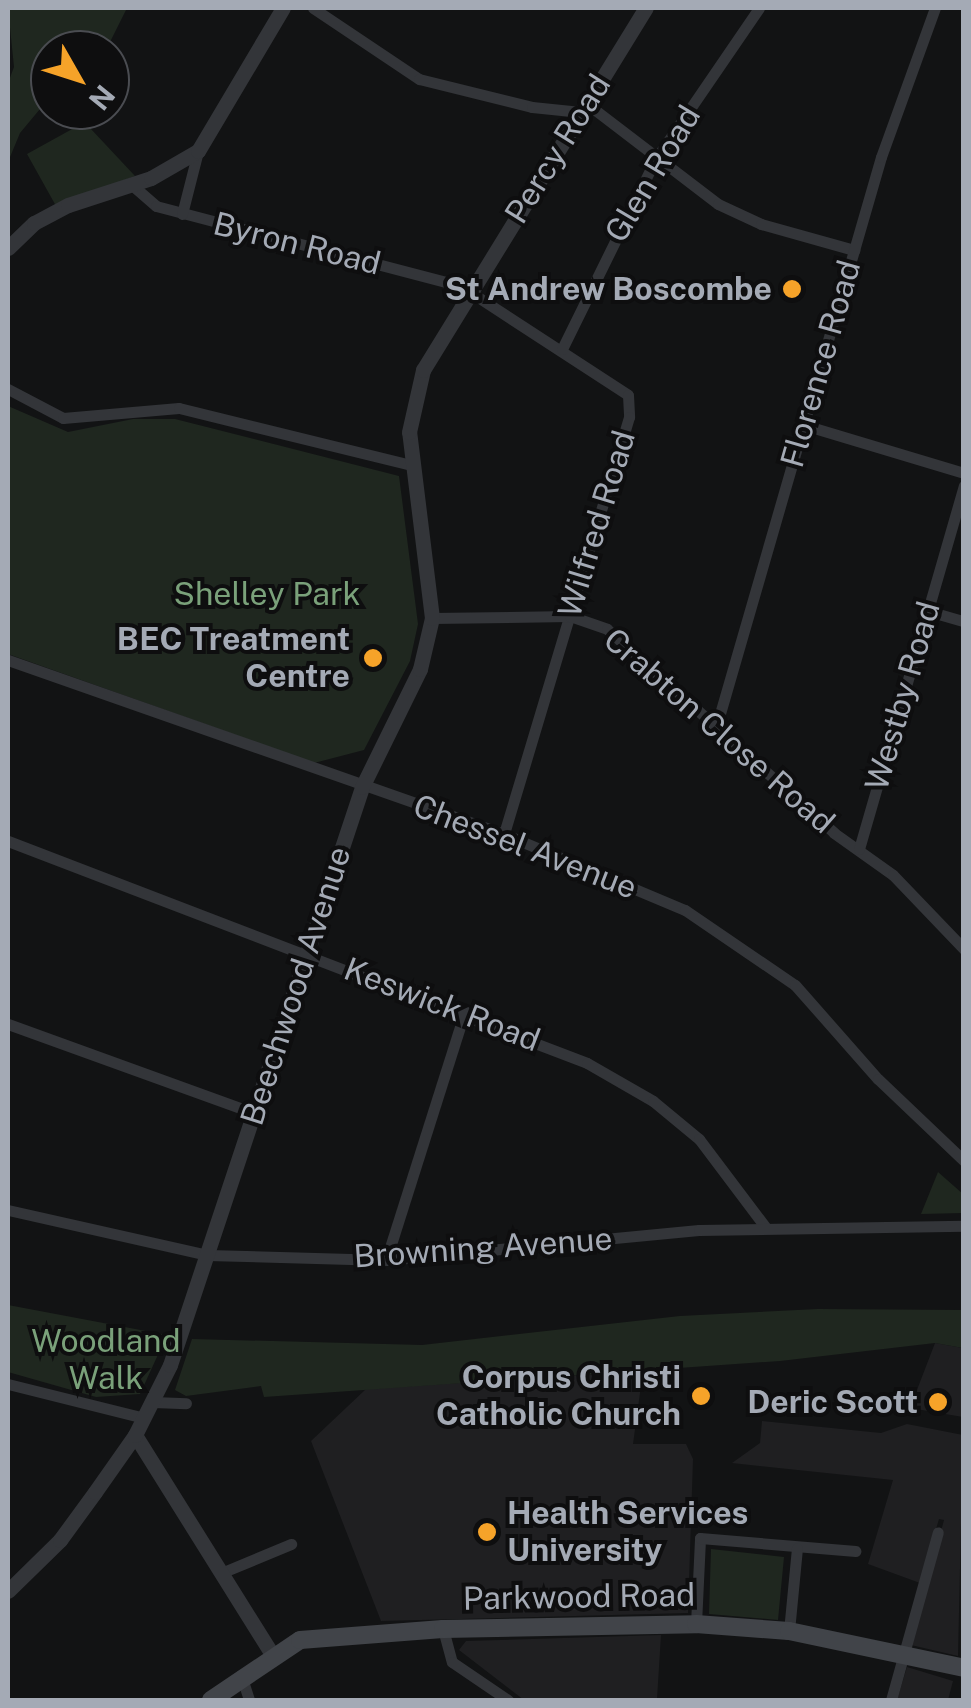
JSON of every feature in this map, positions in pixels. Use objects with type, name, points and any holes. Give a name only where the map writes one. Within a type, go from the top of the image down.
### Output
[{"type":"main road","name":"Parkwood Road","points":[[211,1700],[272,1654],[326,1634],[443,1629],[696,1624],[789,1632],[964,1668]]},
{"type":"street","points":[[8,248],[34,223],[68,205],[132,185],[198,152],[283,8]]},
{"type":"street","points":[[313,8],[420,80],[532,107],[584,107],[739,215],[854,250]]},
{"type":"street","name":"Percy Road","points":[[469,291],[646,8]]},
{"type":"street","name":"Glen Road","points":[[562,350],[655,160],[759,8]]},
{"type":"street","name":"Florence Road","points":[[717,724],[854,250],[935,8]]},
{"type":"street","points":[[182,214],[200,160],[198,152]]},
{"type":"street","name":"Byron Road","points":[[132,185],[146,201],[182,214],[469,291]]},
{"type":"street","name":"Wilfred Road","points":[[469,291],[621,386],[631,407],[504,834]]},
{"type":"street","name":"Beechwood Avenue","points":[[8,1591],[60,1540],[154,1402],[208,1255],[362,788],[421,668],[432,618],[411,464],[411,416],[423,370],[469,291]]},
{"type":"street","points":[[8,388],[63,418],[179,408],[411,464]]},
{"type":"street","points":[[804,425],[964,472]]},
{"type":"street","name":"Westby Road","points":[[859,848],[964,486]]},
{"type":"street","points":[[928,611],[964,621]]},
{"type":"street","name":"Crabton Close Road","points":[[432,618],[570,616],[628,643],[859,848],[964,949]]},
{"type":"street","name":"Chessel Avenue","points":[[8,660],[362,788],[504,834],[685,910],[763,958],[827,1016],[878,1079],[964,1160]]},
{"type":"street","name":"Keswick Road","points":[[8,841],[588,1062],[653,1101],[699,1139],[766,1228]]},
{"type":"street","points":[[386,1260],[465,1012]]},
{"type":"street","points":[[8,1024],[254,1114]]},
{"type":"street","name":"Browning Avenue","points":[[8,1210],[208,1255],[386,1260],[766,1228],[964,1226]]},
{"type":"street","points":[[8,1384],[144,1418]]},
{"type":"street","points":[[154,1402],[186,1403]]},
{"type":"street","points":[[135,1435],[272,1654]]},
{"type":"street","points":[[891,1700],[938,1532]]},
{"type":"street","points":[[696,1624],[700,1538],[855,1551]]},
{"type":"street","points":[[221,1574],[291,1544]]},
{"type":"street","points":[[789,1632],[797,1548]]},
{"type":"street","points":[[443,1629],[452,1662],[508,1700]]},
{"type":"street","points":[[241,1675],[249,1700]]},
{"type":"shaded area","points":[[935,1343],[963,1348],[963,1417],[910,1408]]},
{"type":"shaded area","name":"Health Services University","points":[[643,1371],[633,1444],[686,1444],[693,1459],[688,1613],[381,1621],[311,1441],[366,1389]]},
{"type":"shaded area","points":[[762,1421],[881,1433],[907,1424],[963,1435],[958,1656],[911,1645],[944,1520],[939,1519],[920,1583],[868,1564],[893,1480],[732,1463],[760,1443]]},
{"type":"shaded area","name":"Health Services University","points":[[661,1635],[657,1699],[675,1700],[524,1700],[459,1650],[466,1641]]},
{"type":"shaded area","points":[[907,1667],[953,1681],[948,1700],[897,1700]]},
{"type":"green space","points":[[8,8],[127,8],[116,30],[30,30],[30,121],[20,133],[8,162],[8,83],[14,67]]},
{"type":"green space","points":[[70,130],[92,130],[135,176],[56,206],[27,154]]},
{"type":"green space","name":"Shelley Park","points":[[8,406],[68,432],[133,419],[175,419],[399,476],[418,624],[410,661],[364,750],[314,763],[8,654]]},
{"type":"green space","points":[[938,1172],[963,1194],[963,1213],[921,1214]]},
{"type":"green space","name":"Woodland Walk","points":[[8,1305],[167,1335],[140,1394],[96,1397],[8,1372]]},
{"type":"green space","name":"Woodland Walk","points":[[818,1309],[963,1310],[963,1348],[935,1343],[780,1361],[264,1397],[261,1386],[186,1396],[175,1390],[192,1339],[422,1345],[680,1316]]},
{"type":"green space","points":[[711,1549],[784,1557],[778,1620],[709,1614]]},
{"type":"place","name":"St Andrew Boscombe","points":[[792,289]]},
{"type":"place","name":"BEC Treatment Centre","points":[[373,658]]},
{"type":"place","name":"Corpus Christi Catholic Church","points":[[701,1396]]},
{"type":"place","name":"Deric Scott","points":[[938,1402]]},
{"type":"place","name":"Health Services University","points":[[487,1532]]}]
